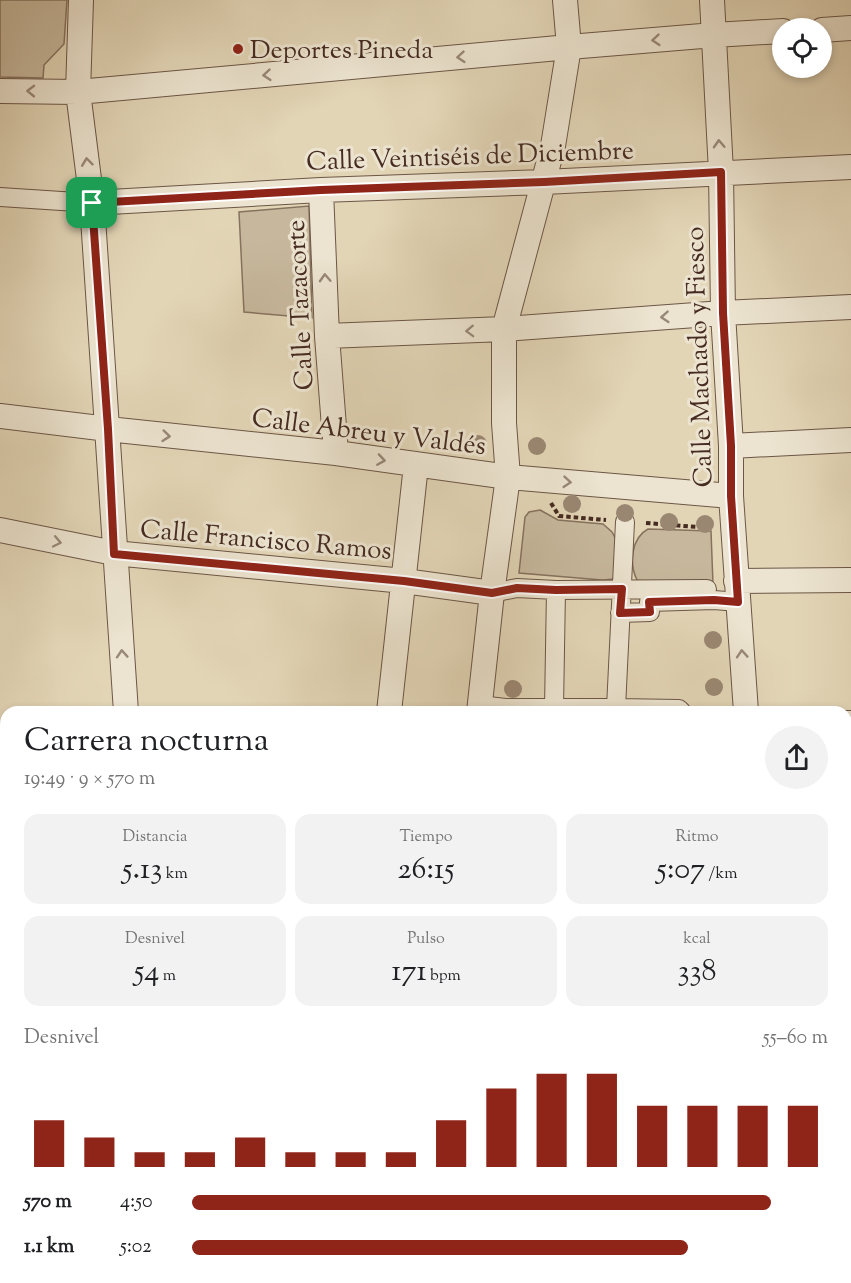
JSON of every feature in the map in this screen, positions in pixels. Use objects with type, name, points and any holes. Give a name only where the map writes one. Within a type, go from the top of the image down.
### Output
[{"type":"street","points":[[81,0],[78,92],[92,203],[126,706]]},
{"type":"street","points":[[480,706],[492,593],[508,477],[504,423],[504,329],[553,146],[569,47],[565,0]]},
{"type":"street","name":"Calle Machado y Fiesco","points":[[712,0],[721,172],[723,313],[731,446],[731,496],[746,706]]},
{"type":"street","points":[[832,29],[851,28]]},
{"type":"street","points":[[0,91],[78,92],[569,47],[772,32]]},
{"type":"street","name":"Calle Veintiséis de Diciembre","points":[[92,203],[321,190],[851,167]]},
{"type":"street","name":"Calle Tazacorte","points":[[321,190],[327,336],[336,453]]},
{"type":"street","points":[[0,198],[92,203]]},
{"type":"street","points":[[327,336],[504,329],[723,313],[851,307]]},
{"type":"street","name":"Calle Abreu y Valdés","points":[[0,416],[336,453],[508,477],[731,496]]},
{"type":"street","points":[[731,446],[851,440]]},
{"type":"street","points":[[390,706],[416,465]]},
{"type":"street","points":[[616,706],[625,522]]},
{"type":"street","name":"Calle Francisco Ramos","points":[[0,530],[114,554],[404,581],[492,593]]},
{"type":"street","points":[[620,613],[650,612],[649,602],[714,600],[737,591],[851,580]]},
{"type":"street","points":[[492,593],[517,588],[706,589]]},
{"type":"street","points":[[554,706],[556,590]]},
{"type":"shaded area","points":[[0,0],[67,0],[64,44],[44,65],[43,78],[0,77]]},
{"type":"shaded area","points":[[309,206],[312,318],[244,312],[239,212]]},
{"type":"shaded area","points":[[540,510],[558,520],[603,524],[612,532],[619,545],[615,579],[602,580],[519,573],[525,517],[529,512]]},
{"type":"shaded area","points":[[648,529],[711,531],[713,584],[646,583],[637,580],[633,567],[633,552],[638,539]]},
{"type":"place","name":"Deportes Pineda","points":[[238,49]]},
{"type":"route","points":[[721,172],[723,313],[738,602],[714,600],[649,602],[650,612],[620,613],[622,589],[517,588],[492,593],[404,581],[114,554],[108,429],[92,203],[721,172]]}]
